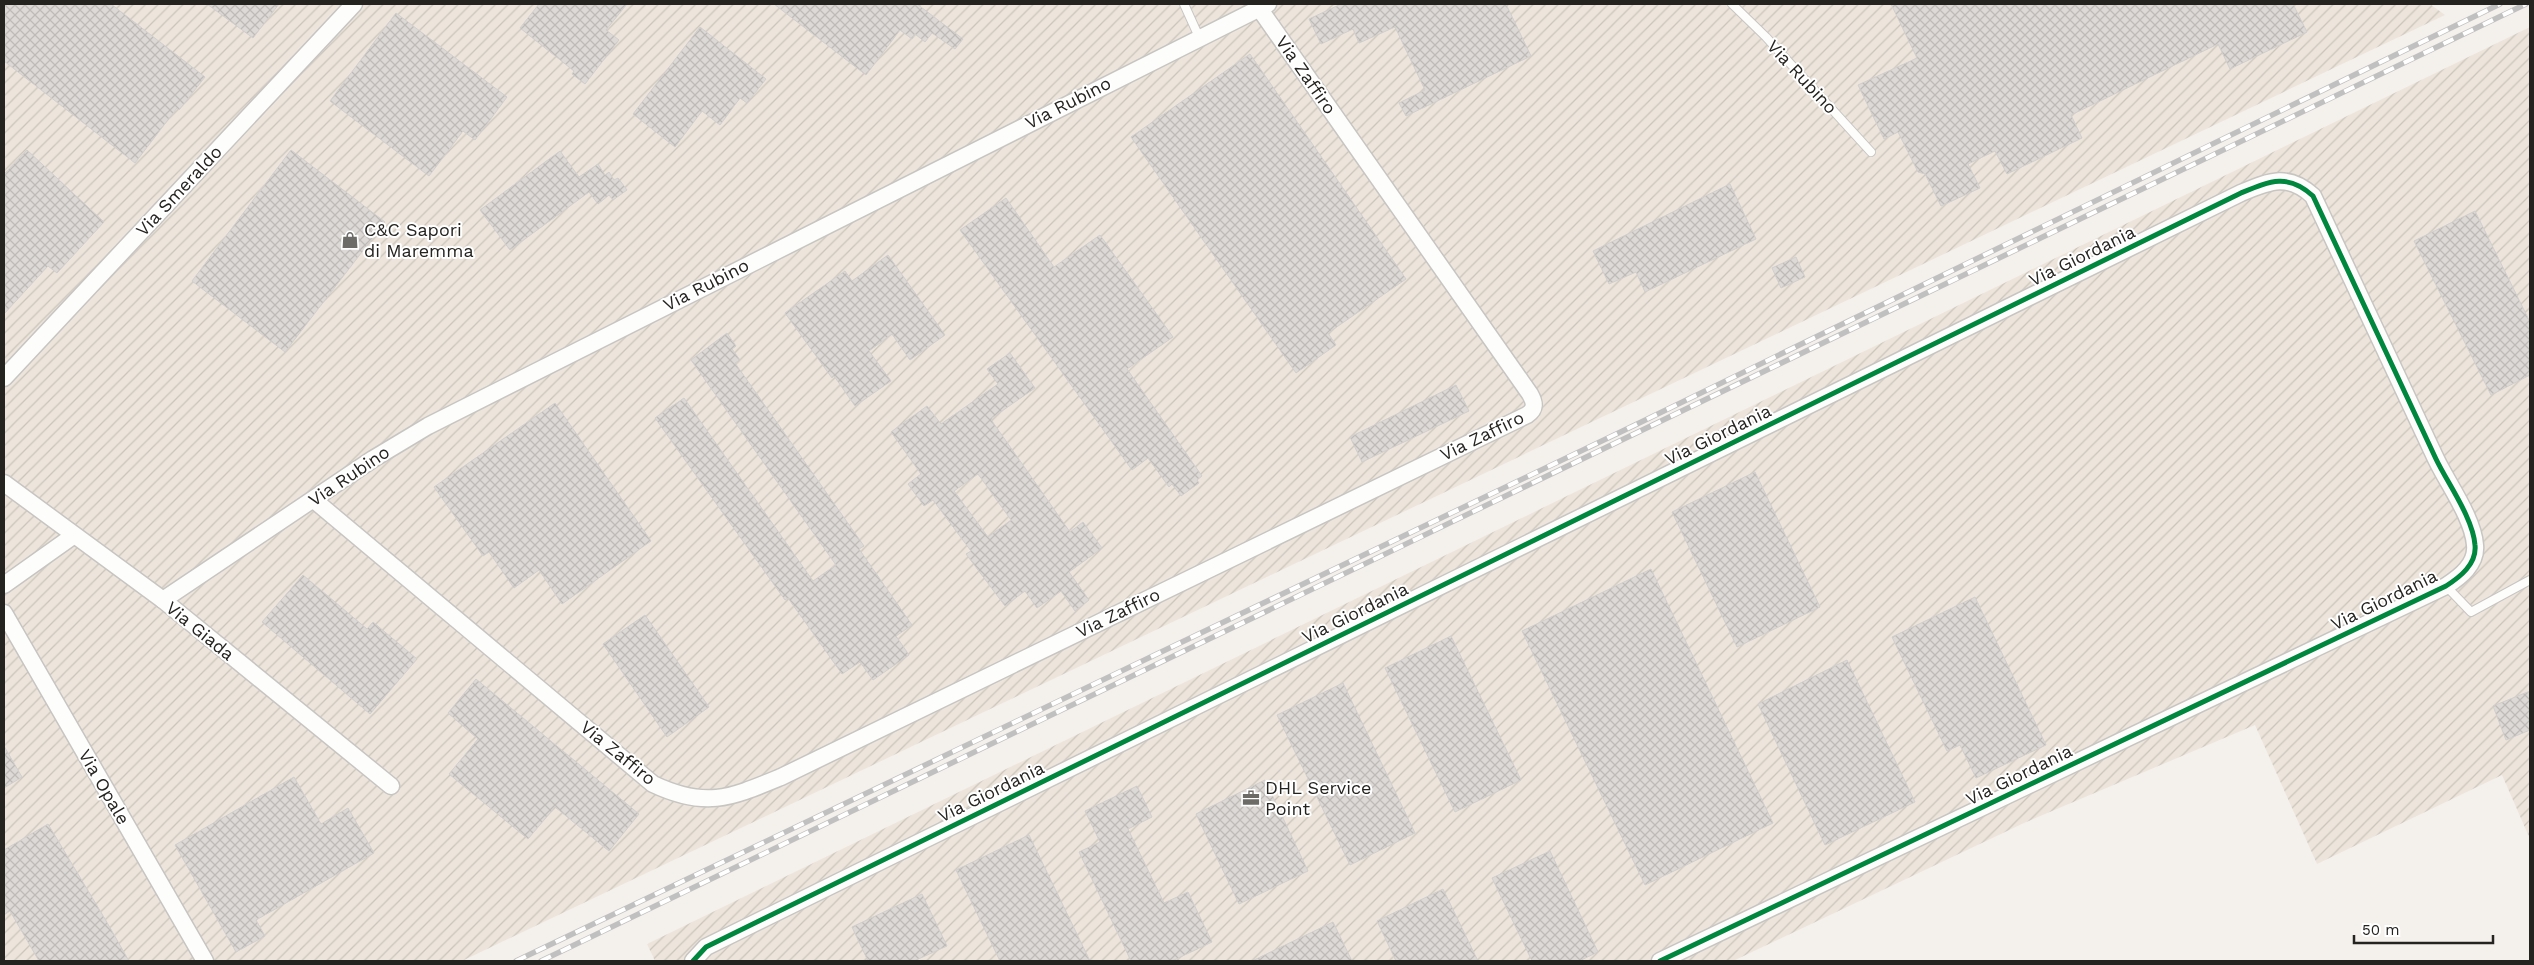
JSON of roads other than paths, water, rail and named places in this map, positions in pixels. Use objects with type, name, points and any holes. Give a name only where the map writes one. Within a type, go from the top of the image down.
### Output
[{"type":"street","name":"Via Smeraldo","points":[[4,378],[354,4]]},
{"type":"street","name":"Via Rubino","points":[[163,600],[373,460],[475,402],[1264,6]]},
{"type":"street","name":"Via Zaffiro","points":[[314,500],[653,784],[676,795],[697,799],[740,794],[781,776],[1527,415],[1534,409],[1530,394],[1264,6]]},
{"type":"street","name":"Via Giordania","points":[[693,961],[706,947],[2232,198],[2264,183],[2277,180],[2302,186],[2313,196],[2441,469],[2472,528],[2476,547],[2471,562],[2463,576],[2446,586],[1660,961]]},
{"type":"street","name":"Via Giada","points":[[4,483],[73,536],[163,600],[391,786]]},
{"type":"street","points":[[4,585],[73,536]]},
{"type":"street","name":"Via Opale","points":[[4,614],[205,961]]},
{"type":"lane","points":[[1184,4],[1199,37]]},
{"type":"lane","name":"Via Rubino","points":[[1732,4],[1766,37],[1871,152]]},
{"type":"lane","points":[[2446,586],[2471,612],[2530,580]]},
{"type":"railway","points":[[516,961],[1633,426],[2500,4]]},
{"type":"railway","points":[[541,961],[2526,4]]},
{"type":"place","name":"C&C Sapori di Maremma","points":[[350,240]]},
{"type":"place","name":"DHL Service Point","points":[[1251,798]]}]
